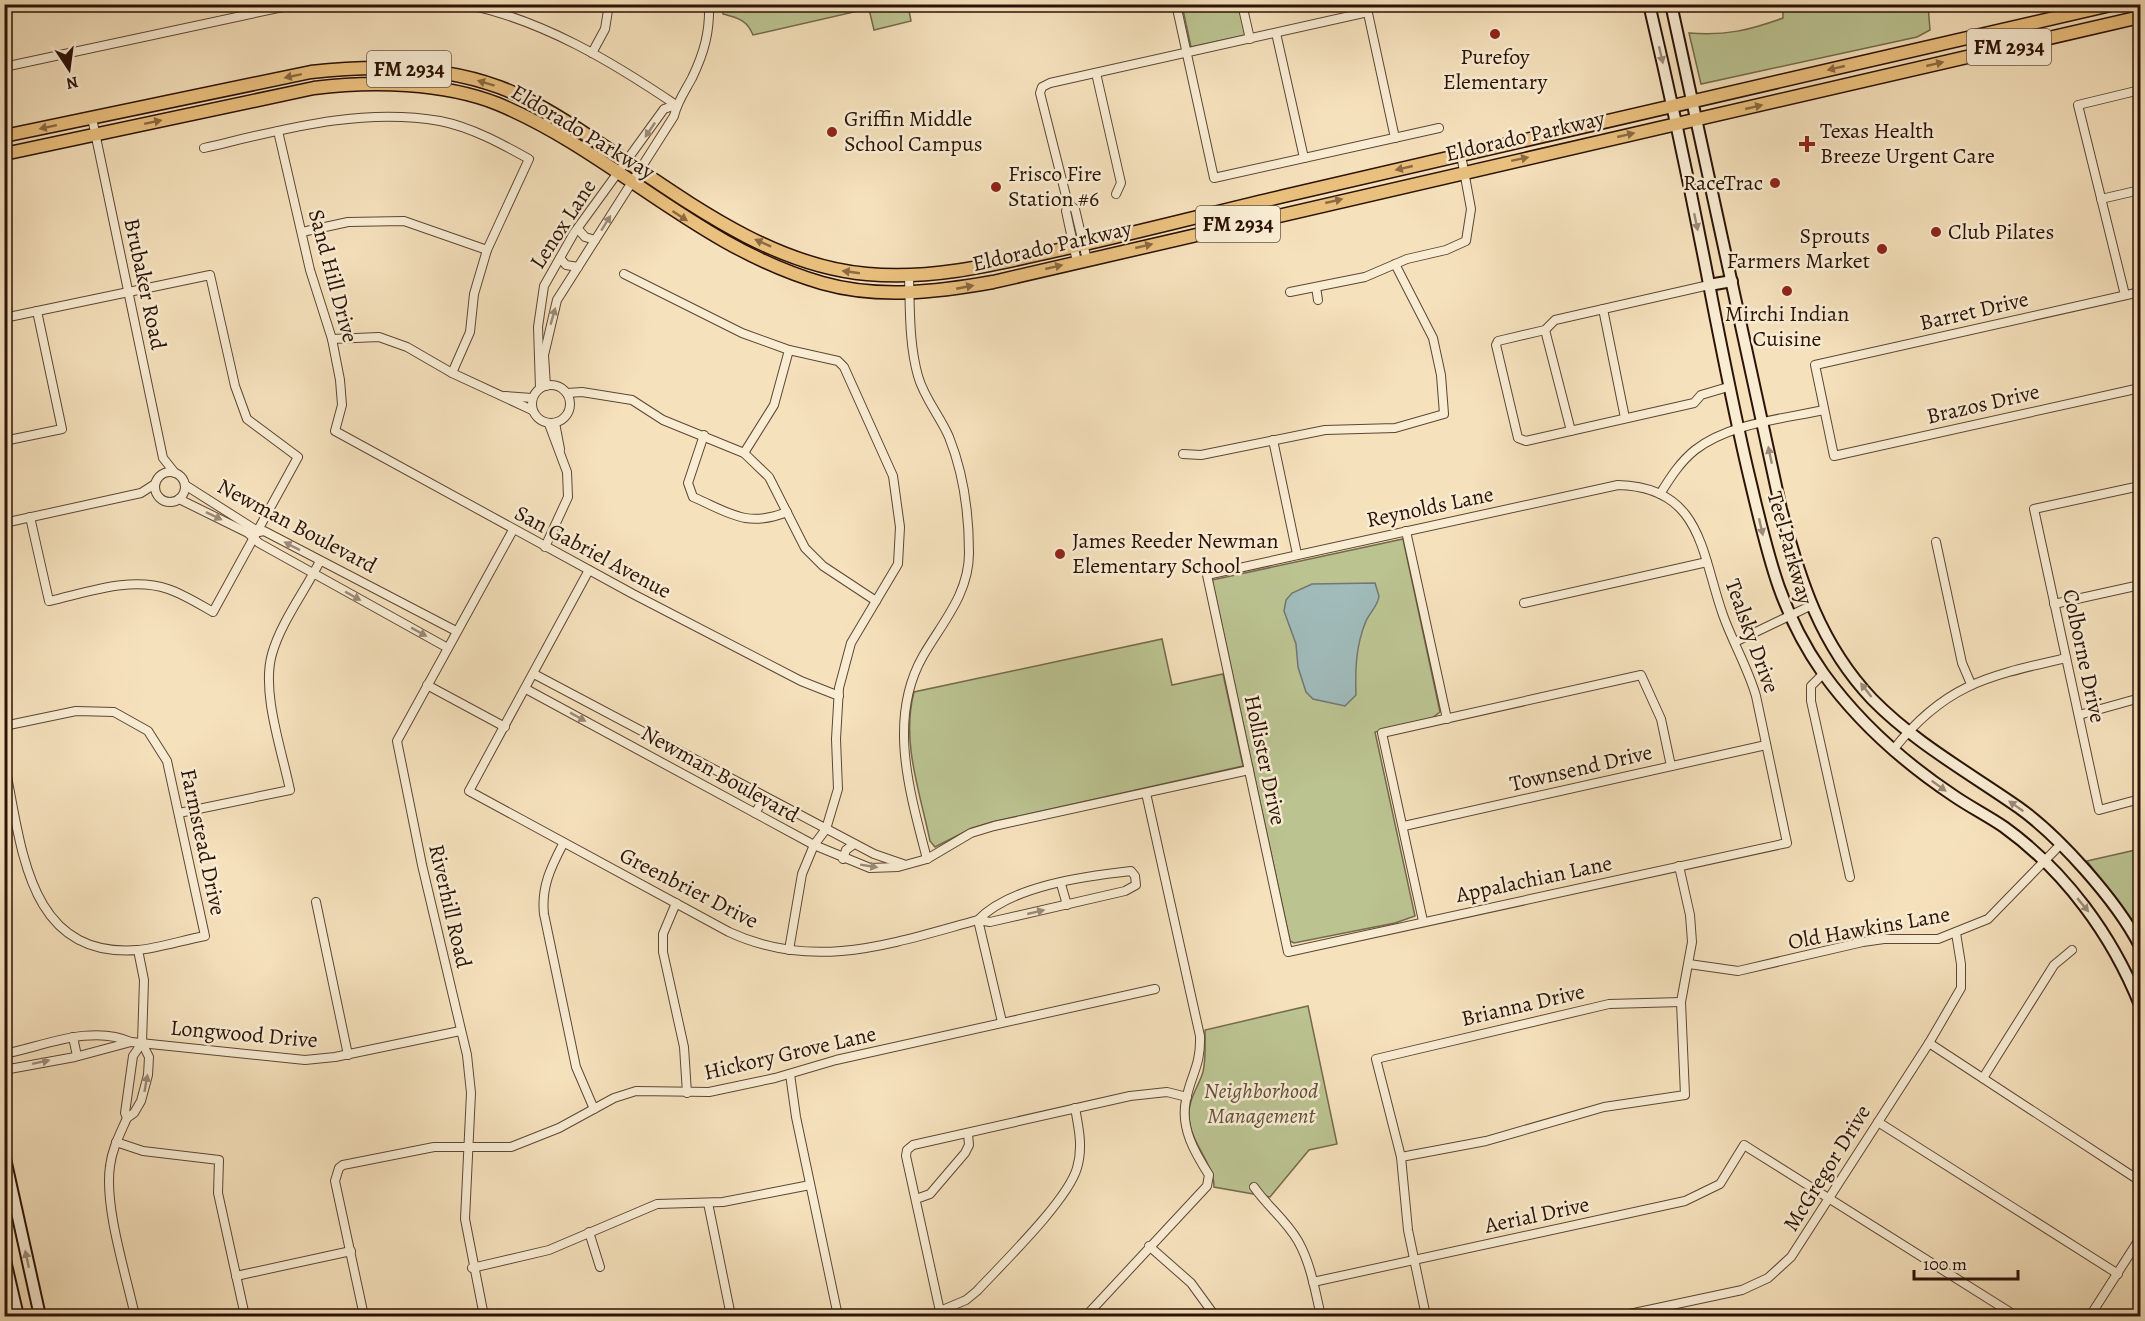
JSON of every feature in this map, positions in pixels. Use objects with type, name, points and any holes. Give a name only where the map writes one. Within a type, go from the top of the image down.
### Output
[{"type":"main road","name":"Teel Parkway","points":[[1649,4],[1676,124],[1728,387],[1770,566],[1788,616],[1824,673],[1857,716],[1893,750],[1954,797],[2004,828],[2044,862],[2088,910],[2130,979],[2140,1005]]},
{"type":"main road","name":"Teel Parkway","points":[[1671,4],[1787,530],[1810,606],[1822,629],[1871,698],[1907,731],[2020,808],[2060,845],[2098,886],[2140,946]]},
{"type":"main road","name":"Eldorado Parkway","points":[[4,136],[311,72],[346,68],[418,70],[480,80],[503,88],[557,115],[739,232],[788,254],[832,269],[909,276],[963,271],[2115,4]]},
{"type":"main road","name":"Eldorado Parkway","points":[[4,154],[314,88],[347,84],[416,86],[476,97],[496,104],[548,130],[619,174],[683,218],[731,247],[771,266],[823,284],[864,291],[910,293],[952,289],[1006,279],[1465,171],[2140,17]]},
{"type":"main road","points":[[1874,59],[1878,77]]},
{"type":"main road","points":[[1002,262],[1006,279]]},
{"type":"main road","points":[[1709,285],[1732,281]]},
{"type":"main road","points":[[4,1154],[40,1317]]},
{"type":"main road","points":[[4,1256],[18,1317]]},
{"type":"street","points":[[4,67],[297,4]]},
{"type":"street","points":[[466,4],[522,20],[592,52],[676,105]]},
{"type":"street","points":[[592,52],[605,29],[609,4]]},
{"type":"street","name":"Lenox Lane","points":[[543,387],[544,355],[557,300],[674,116],[676,105],[708,41],[709,4]]},
{"type":"street","points":[[1176,4],[1214,178],[1439,128]]},
{"type":"street","points":[[1242,4],[1250,39]]},
{"type":"street","points":[[1082,261],[1078,245],[1075,209],[1068,204],[1040,93],[1042,87],[1050,83],[1276,33],[1367,8],[1395,138]]},
{"type":"street","points":[[1276,33],[1304,158]]},
{"type":"street","points":[[1096,73],[1121,183],[1116,194]]},
{"type":"street","points":[[2124,295],[2078,105],[2140,90]]},
{"type":"street","name":"Lenox Lane","points":[[543,387],[538,327],[544,286],[578,229],[664,109],[676,105]]},
{"type":"street","points":[[204,148],[351,117],[397,116],[442,122],[496,141],[529,159],[487,250],[474,294],[470,332],[452,373]]},
{"type":"street","name":"Brubaker Road","points":[[92,118],[163,458],[162,475]]},
{"type":"street","name":"Sand Hill Drive","points":[[278,131],[310,270],[332,339],[340,380],[342,405],[334,431]]},
{"type":"street","points":[[1290,292],[1365,277],[1395,264],[1446,250],[1466,241],[1472,209],[1461,155]]},
{"type":"street","points":[[2101,199],[2140,190]]},
{"type":"street","points":[[302,232],[348,222],[404,221],[487,250]]},
{"type":"street","points":[[578,229],[585,237],[595,240]]},
{"type":"street","points":[[560,258],[566,265],[578,267]]},
{"type":"street","points":[[1183,454],[1202,454],[1325,430],[1395,428],[1444,414],[1441,375],[1432,338],[1395,264]]},
{"type":"street","points":[[624,274],[742,333],[789,350],[838,361],[844,367],[893,476],[898,517],[898,564],[851,643],[839,696],[836,739],[838,789],[826,829],[814,845],[802,874],[789,950]]},
{"type":"street","points":[[4,318],[210,275],[235,386],[248,419],[298,458],[213,612],[170,589],[149,584],[125,585],[49,601],[30,517]]},
{"type":"street","points":[[909,276],[912,352],[919,379],[948,435],[960,471],[969,555],[964,582],[956,603],[919,664],[903,709],[905,759],[927,859]]},
{"type":"street","points":[[1709,285],[1556,320],[1545,330],[1498,341],[1496,345],[1518,438],[1526,441],[1694,404],[1701,395],[1728,387]]},
{"type":"street","points":[[1316,287],[1318,300]]},
{"type":"street","name":"Barret Drive","points":[[1824,410],[1815,365],[2140,292]]},
{"type":"street","points":[[1603,309],[1625,418]]},
{"type":"street","points":[[4,431],[5,441],[62,429],[37,311]]},
{"type":"street","points":[[1545,330],[1571,431]]},
{"type":"street","points":[[332,339],[379,338],[407,348],[452,373],[532,410],[539,420],[552,423],[569,411],[568,396],[558,386],[543,387],[532,398],[532,410]]},
{"type":"street","points":[[744,453],[774,405],[789,350]]},
{"type":"street","name":"Brazos Drive","points":[[1824,410],[1834,456],[2140,388]]},
{"type":"street","points":[[568,396],[598,395],[632,400],[663,420],[744,453],[769,477],[805,548],[823,566],[876,601]]},
{"type":"street","points":[[500,396],[532,398]]},
{"type":"street","points":[[1660,494],[1671,476],[1695,450],[1716,437],[1738,429],[1824,410]]},
{"type":"street","points":[[545,547],[568,497],[567,472],[552,423]]},
{"type":"street","name":"San Gabriel Avenue","points":[[334,431],[545,547],[801,681],[839,696]]},
{"type":"street","points":[[704,435],[688,483],[693,497],[747,520],[772,518],[787,512]]},
{"type":"street","points":[[1273,440],[1298,554]]},
{"type":"street","name":"Brubaker Road","points":[[163,458],[175,473]]},
{"type":"street","points":[[4,523],[141,493],[155,484],[162,475],[175,473],[185,485],[179,499],[169,501],[141,493]]},
{"type":"street","points":[[155,484],[158,496]]},
{"type":"street","name":"Newman Boulevard","points":[[185,485],[257,535],[259,543],[446,647]]},
{"type":"street","name":"Reynolds Lane","points":[[1207,575],[1618,485],[1636,486],[1660,494]]},
{"type":"street","name":"Colborne Drive","points":[[2140,486],[2034,509],[2099,810],[2140,800]]},
{"type":"street","name":"Tealsky Drive","points":[[1660,494],[1685,512],[1701,539],[1724,617],[1749,672],[1787,843]]},
{"type":"street","name":"Newman Boulevard","points":[[179,499],[257,535]]},
{"type":"street","name":"Riverhill Road","points":[[484,1317],[472,1268],[465,1219],[470,1080],[397,741],[446,647],[513,530]]},
{"type":"street","name":"Newman Boulevard","points":[[257,535],[264,531],[456,631]]},
{"type":"street","points":[[1406,531],[1447,719]]},
{"type":"street","points":[[1936,542],[1962,663],[1971,684]]},
{"type":"street","points":[[179,813],[290,790],[270,694],[269,669],[275,646],[320,561]]},
{"type":"street","points":[[1524,603],[1707,562]]},
{"type":"street","points":[[427,685],[505,727],[589,570]]},
{"type":"street","name":"Hollister Drive","points":[[1207,575],[1288,952]]},
{"type":"street","points":[[2055,604],[2140,585]]},
{"type":"street","points":[[1735,642],[1810,606]]},
{"type":"street","points":[[1893,750],[1907,731],[1926,713],[1971,684],[2066,658]]},
{"type":"street","points":[[1824,673],[1811,686],[1811,701],[1850,877]]},
{"type":"street","name":"Newman Boulevard","points":[[534,674],[854,844],[903,864]]},
{"type":"street","points":[[1423,921],[1382,733],[1641,675],[1661,719],[1671,766]]},
{"type":"street","name":"Newman Boulevard","points":[[526,689],[814,845],[843,859],[870,868],[898,867],[927,859],[971,833],[982,830],[1249,770]]},
{"type":"street","points":[[2079,715],[2140,698]]},
{"type":"street","name":"Farmstead Drive","points":[[4,726],[76,711],[114,712],[148,731],[167,761],[205,936],[138,950]]},
{"type":"street","name":"Greenbrier Drive","points":[[505,727],[469,791],[563,844],[738,936],[789,950],[821,953],[857,950],[978,920],[990,922],[1125,891],[1137,885],[1136,876],[1131,871],[1095,875],[1012,897],[991,907],[978,920]]},
{"type":"street","name":"Townsend Drive","points":[[1404,826],[1766,745]]},
{"type":"street","points":[[4,762],[29,876],[43,909],[69,935],[102,949],[138,950],[144,980],[142,1043],[148,1057],[146,1085],[139,1106],[127,1118],[116,1142],[110,1167],[109,1193],[135,1317]]},
{"type":"street","points":[[1086,1317],[1206,1186],[1209,1175],[1195,1153],[1186,1128],[1187,1097],[1200,1055],[1200,1036],[1190,1011],[1146,794]]},
{"type":"street","points":[[755,813],[765,797]]},
{"type":"street","name":"Appalachian Lane","points":[[1288,952],[1787,843]]},
{"type":"street","points":[[563,844],[547,878],[543,908],[576,1067],[594,1108]]},
{"type":"street","points":[[843,859],[846,850],[854,844]]},
{"type":"street","name":"Old Hawkins Lane","points":[[1689,964],[1738,971],[1863,942],[1884,939],[1938,939],[1988,919],[2060,845]]},
{"type":"street","points":[[1426,1317],[1413,1260],[1401,1157],[1486,1141],[1604,1107],[1685,1095],[1681,1002],[1692,942],[1690,915],[1678,866]]},
{"type":"street","points":[[1061,884],[1067,905]]},
{"type":"street","points":[[316,902],[348,1055]]},
{"type":"street","points":[[676,903],[663,934],[663,952],[684,1047],[687,1093]]},
{"type":"street","points":[[978,920],[1002,1023]]},
{"type":"street","name":"McGregor Drive","points":[[1620,1317],[1742,1290],[1768,1278],[1791,1257],[1929,1043],[1960,988],[1961,964],[1956,933]]},
{"type":"street","points":[[1983,1078],[2054,965],[2072,950]]},
{"type":"street","name":"Hickory Grove Lane","points":[[351,1251],[335,1181],[343,1165],[428,1148],[467,1146],[501,1148],[519,1145],[594,1108],[636,1091],[709,1092],[790,1074],[826,1062],[1155,989]]},
{"type":"street","name":"Brianna Drive","points":[[1401,1157],[1376,1059],[1597,1006],[1681,1002]]},
{"type":"street","name":"Longwood Drive","points":[[4,1054],[73,1037],[99,1035],[131,1042],[294,1060],[348,1055],[460,1031]]},
{"type":"street","points":[[73,1037],[77,1056]]},
{"type":"street","name":"Longwood Drive","points":[[4,1070],[77,1056],[131,1042]]},
{"type":"street","points":[[127,1118],[125,1113],[133,1056],[142,1043]]},
{"type":"street","points":[[1929,1043],[2140,1180]]},
{"type":"street","points":[[790,1074],[837,1317]]},
{"type":"street","points":[[1075,1108],[1082,1142],[1077,1169],[1064,1194],[977,1291],[966,1300],[940,1314],[906,1156],[907,1149],[913,1145],[1075,1108],[1167,1092],[1187,1097]]},
{"type":"street","points":[[1878,1122],[2118,1274]]},
{"type":"street","points":[[916,1199],[930,1194],[965,1153],[969,1145],[968,1134]]},
{"type":"street","points":[[116,1142],[143,1151],[219,1160],[218,1193],[245,1317]]},
{"type":"street","name":"Aerial Drive","points":[[1313,1282],[1685,1200],[1720,1184],[1744,1145],[1830,1197]]},
{"type":"street","points":[[472,1268],[549,1250],[657,1204],[708,1203],[810,1185]]},
{"type":"street","points":[[1254,1187],[1298,1241],[1313,1282],[1321,1317]]},
{"type":"street","points":[[1830,1197],[2016,1317]]},
{"type":"street","points":[[708,1203],[732,1317]]},
{"type":"street","points":[[589,1232],[600,1267]]},
{"type":"street","points":[[2090,1317],[2140,1238]]},
{"type":"street","points":[[1149,1246],[1191,1283],[1215,1317]]},
{"type":"street","points":[[236,1276],[351,1251],[364,1317]]},
{"type":"green space","points":[[1783,4],[1928,5],[1930,30],[1917,37],[1701,84],[1689,33],[1726,33],[1760,26],[1783,18]]},
{"type":"green space","points":[[721,5],[866,5],[867,9],[753,35],[741,20],[723,14]]},
{"type":"green space","points":[[868,5],[908,5],[911,21],[874,30]]},
{"type":"green space","points":[[1182,5],[1239,5],[1246,35],[1191,47]]},
{"type":"green space","points":[[1403,539],[1440,712],[1432,718],[1375,732],[1415,916],[1395,923],[1294,943],[1290,941],[1212,580]]},
{"type":"green space","points":[[1162,639],[1172,685],[1223,674],[1243,766],[992,822],[972,828],[935,847],[930,841],[913,767],[910,729],[914,692]]},
{"type":"green space","points":[[2140,849],[2140,932],[2087,861]]},
{"type":"green space","name":"Neighborhood Management","points":[[1308,1006],[1337,1144],[1309,1150],[1270,1197],[1214,1187],[1210,1170],[1193,1136],[1189,1117],[1192,1099],[1204,1067],[1205,1030]]},
{"type":"water","points":[[1375,583],[1379,596],[1360,639],[1356,666],[1356,695],[1345,706],[1313,699],[1306,692],[1298,667],[1296,644],[1284,611],[1286,600],[1292,593],[1312,584]]},
{"type":"place","name":"Purefoy Elementary","points":[[1495,34]]},
{"type":"place","name":"Griffin Middle School Campus","points":[[832,132]]},
{"type":"place","name":"Texas Health Breeze Urgent Care","points":[[1807,144]]},
{"type":"place","name":"RaceTrac","points":[[1775,183]]},
{"type":"place","name":"Frisco Fire Station #6","points":[[996,187]]},
{"type":"place","name":"Club Pilates","points":[[1936,232]]},
{"type":"place","name":"Sprouts Farmers Market","points":[[1882,249]]},
{"type":"place","name":"Mirchi Indian Cuisine","points":[[1787,291]]},
{"type":"place","name":"James Reeder Newman Elementary School","points":[[1060,554]]}]
